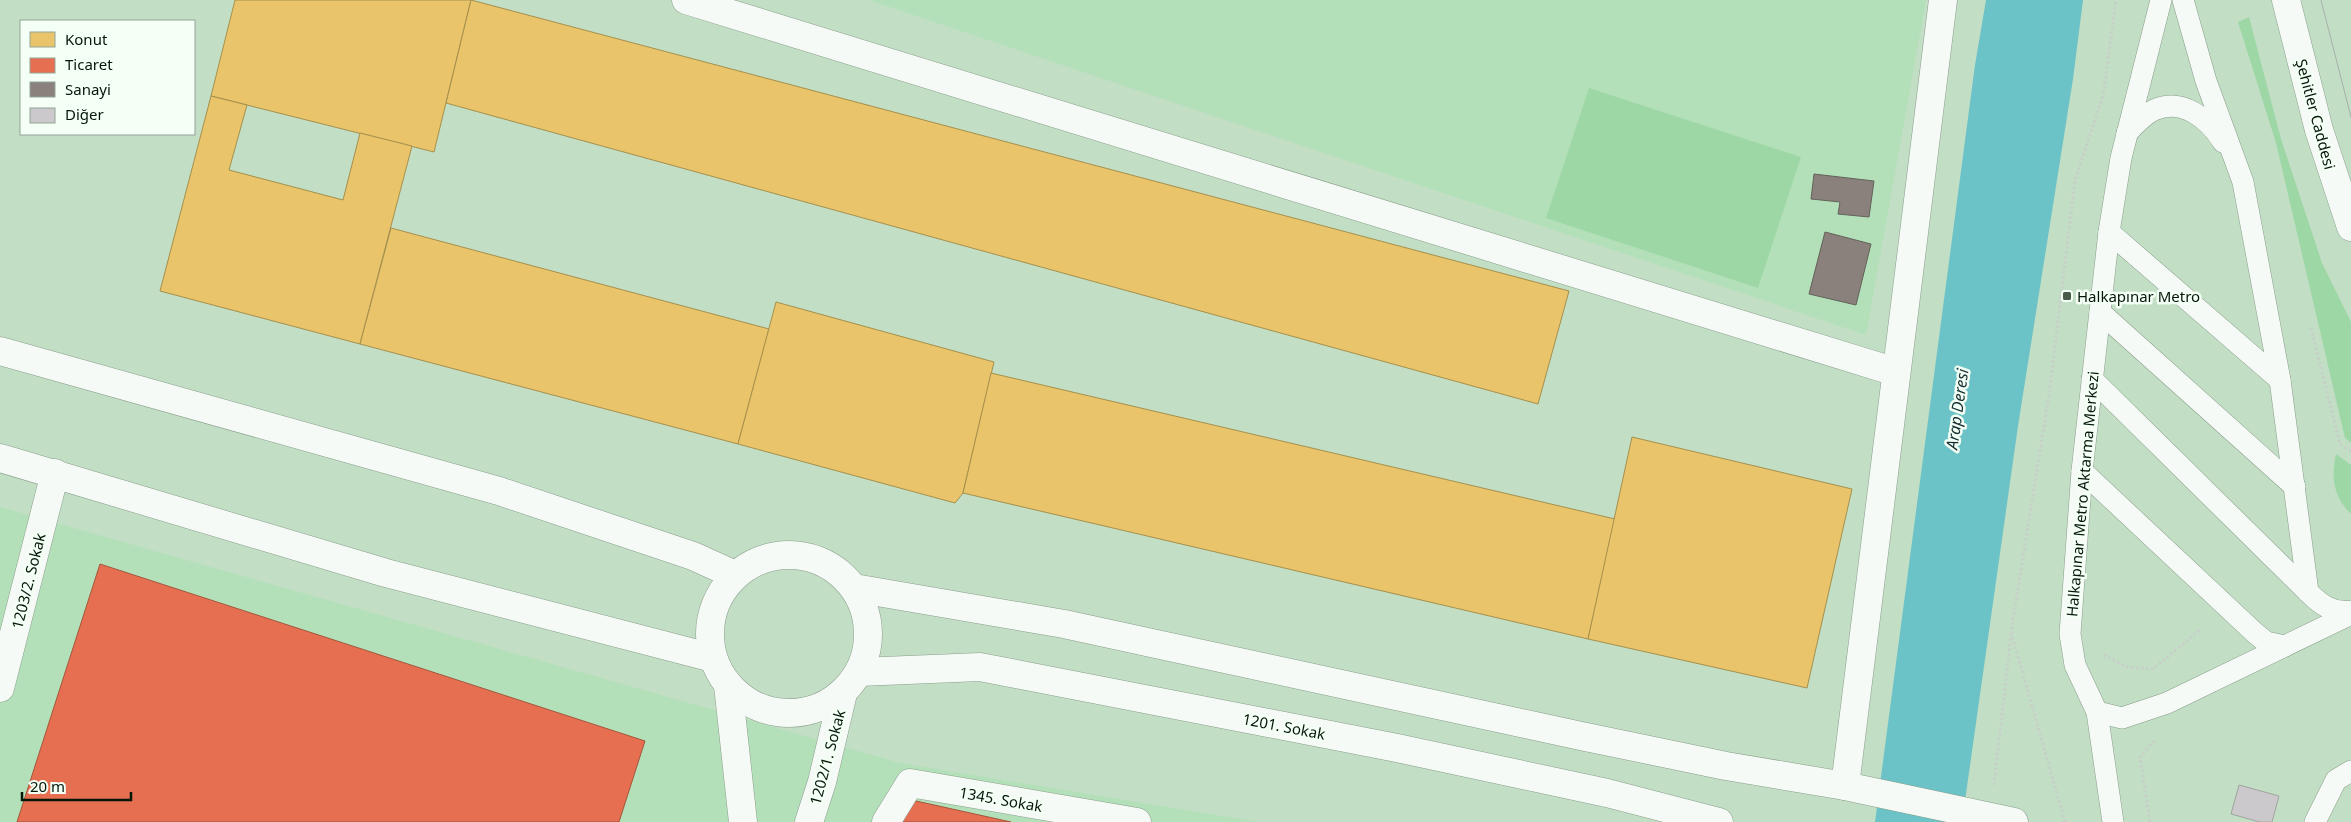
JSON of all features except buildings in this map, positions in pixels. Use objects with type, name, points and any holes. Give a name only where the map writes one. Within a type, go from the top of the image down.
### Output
[{"type":"main road","points":[[686,0],[1896,372]]},
{"type":"main road","points":[[1845,786],[1943,0]]},
{"type":"main road","name":"Şehitler Caddesi","points":[[2286,0],[2319,130],[2351,226]]},
{"type":"main road","points":[[0,350],[499,491],[693,556],[735,575]]},
{"type":"main road","points":[[0,458],[386,573],[713,658]]},
{"type":"main road","name":"1203/2. Sokak","points":[[0,688],[55,473]]},
{"type":"main road","points":[[784,554],[811,557],[835,569],[854,588],[864,608],[868,629],[867,651],[851,682],[821,707],[797,713],[771,712],[747,702],[728,685],[719,672],[713,658],[708,636],[712,613],[720,592],[735,575],[757,560],[784,554]]},
{"type":"main road","points":[[854,588],[1064,624],[1270,670],[1726,766],[1845,786],[2002,820]]},
{"type":"main road","name":"1201. Sokak","points":[[851,682],[980,667],[1397,748],[1607,793],[1711,821]]},
{"type":"main road","name":"1202/1. Sokak","points":[[809,822],[851,682]]},
{"type":"main road","points":[[728,685],[743,822]]},
{"type":"main road","name":"1345. Sokak","points":[[886,822],[910,783],[1137,822]]},
{"type":"lane","name":"Halkapınar Metro Aktarma Merkezi","points":[[2113,822],[2097,712],[2075,665],[2070,634],[2082,471],[2109,232],[2121,158],[2160,0]]},
{"type":"lane","points":[[2183,0],[2206,81],[2243,182],[2280,380],[2308,592]]},
{"type":"lane","points":[[2127,134],[2144,116],[2155,110],[2172,106],[2187,109],[2200,115],[2219,135],[2238,166]]},
{"type":"lane","points":[[2109,232],[2280,380]]},
{"type":"lane","points":[[2100,312],[2295,487]]},
{"type":"lane","points":[[2092,379],[2319,603],[2333,610],[2351,612]]},
{"type":"lane","points":[[2082,471],[2255,633],[2266,642],[2285,646]]},
{"type":"lane","points":[[2097,712],[2122,718],[2167,704],[2351,612]]},
{"type":"lane","points":[[2315,822],[2336,780],[2351,771]]},
{"type":"path","points":[[2002,820],[2012,632],[2049,395],[2075,180],[2103,96],[2116,0]]},
{"type":"path","points":[[2311,328],[2340,444],[2351,451]]},
{"type":"path","points":[[2101,654],[2127,667],[2153,669],[2201,628]]},
{"type":"path","points":[[2012,632],[2065,822]]},
{"type":"path","points":[[2150,822],[2140,757],[2157,736]]},
{"type":"shaded area","points":[[869,0],[1926,0],[1866,335]]},
{"type":"shaded area","points":[[2249,17],[2281,139],[2322,263],[2351,322],[2351,443],[2345,438],[2276,143],[2238,22]]},
{"type":"shaded area","points":[[1589,88],[1801,157],[1758,288],[1546,218]]},
{"type":"shaded area","points":[[2336,454],[2351,465],[2351,514],[2340,501],[2335,486]]},
{"type":"shaded area","points":[[0,507],[900,763],[1258,822],[0,822]]},
{"type":"water","name":"Arap Deresi","points":[[1986,0],[2083,0],[2073,79],[2018,426],[1962,822],[1875,822],[1975,65]]},
{"type":"tram line","points":[[2321,0],[2351,117]]},
{"type":"place","name":"Halkapınar Metro","points":[[2067,296]]}]
